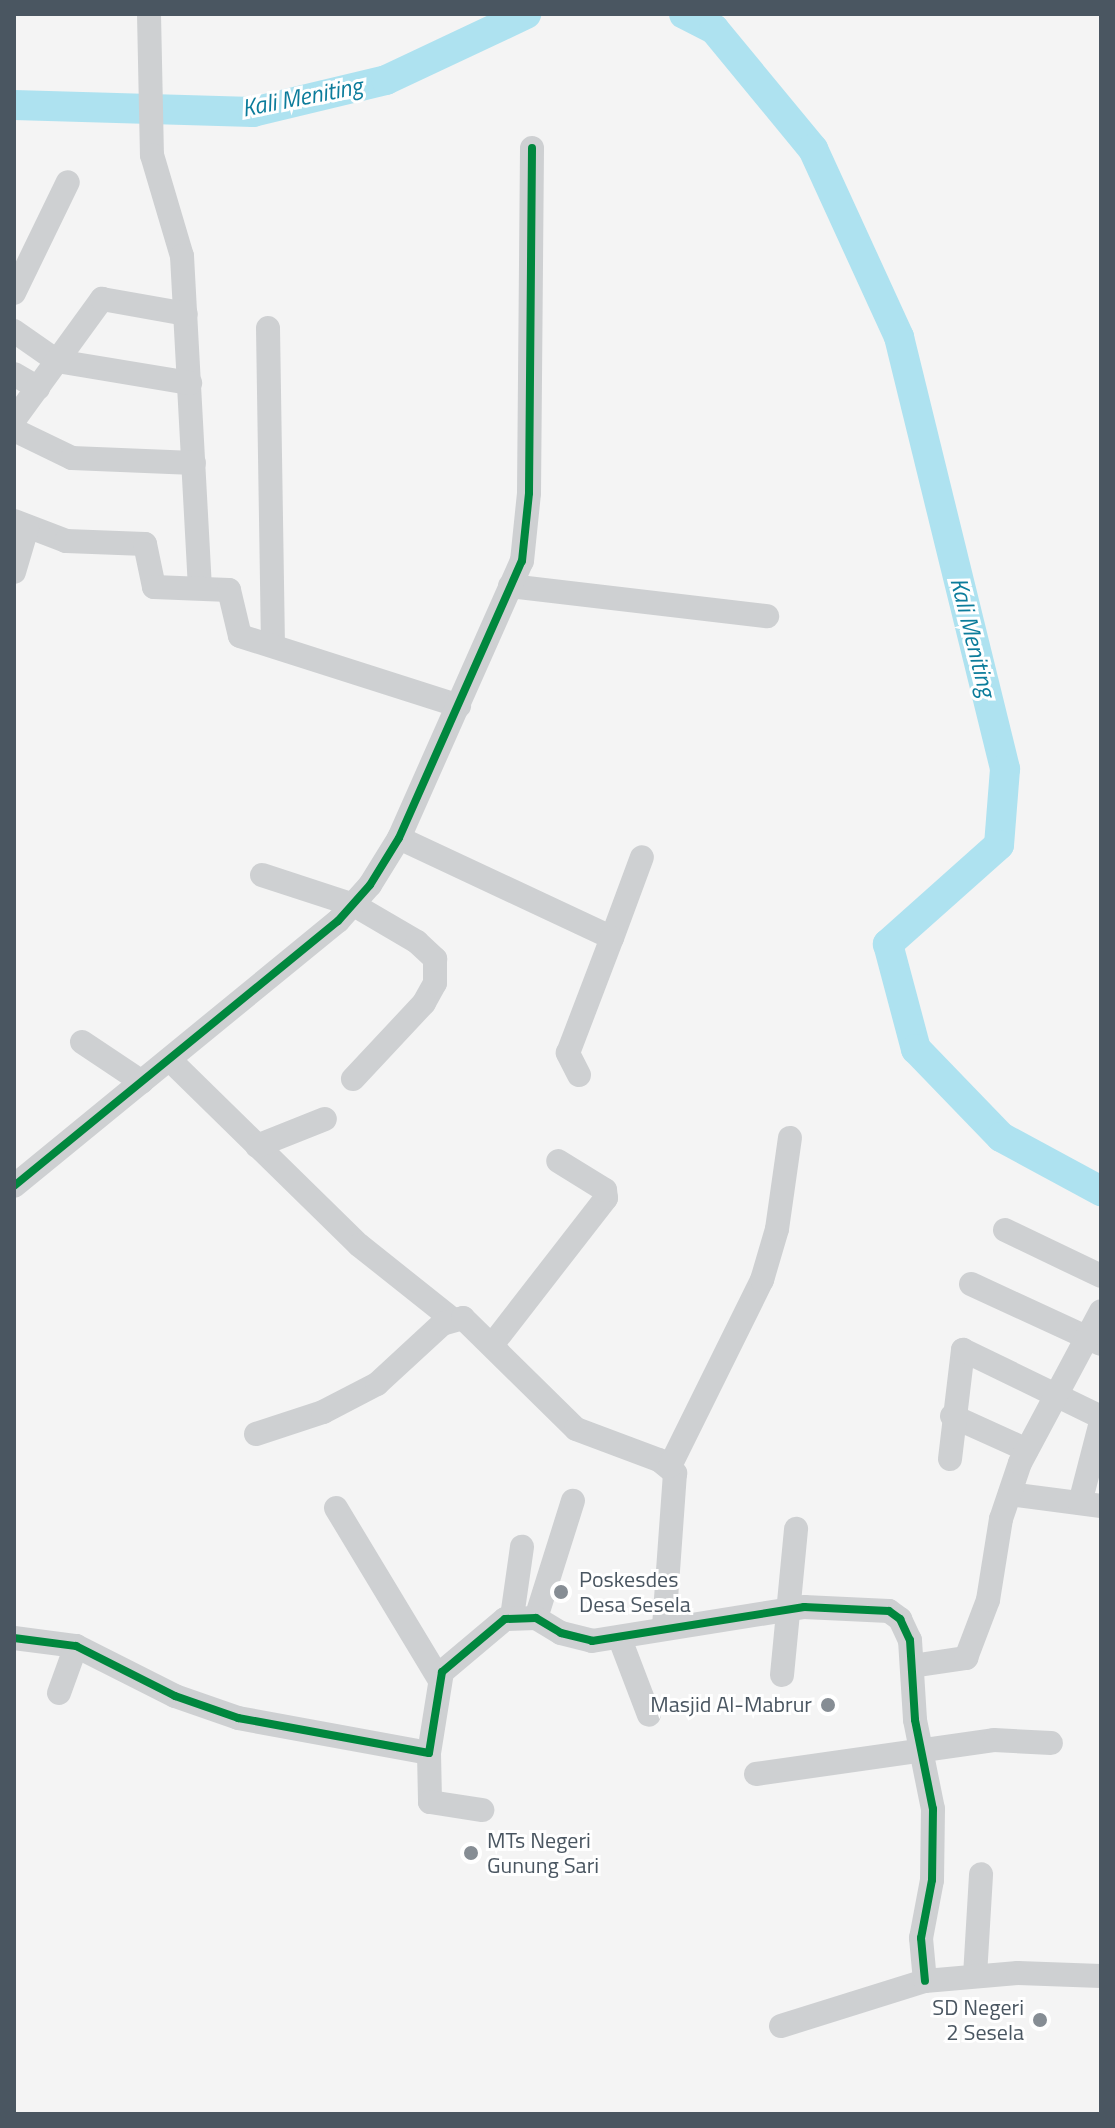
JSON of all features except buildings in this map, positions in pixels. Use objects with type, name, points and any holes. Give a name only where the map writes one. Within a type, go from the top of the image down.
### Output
[{"type":"street","points":[[149,14],[154,81],[152,155],[182,256],[200,587]]},
{"type":"street","points":[[14,1186],[354,905],[399,838],[522,561],[529,493],[532,148]]},
{"type":"street","points":[[14,293],[68,182]]},
{"type":"street","points":[[14,420],[102,299],[186,314]]},
{"type":"street","points":[[268,328],[273,645]]},
{"type":"street","points":[[14,331],[57,361],[190,383]]},
{"type":"street","points":[[14,374],[38,388]]},
{"type":"street","points":[[14,430],[72,458],[194,463]]},
{"type":"street","points":[[14,572],[20,524],[85,544],[144,544],[154,587],[229,590],[240,636],[459,706]]},
{"type":"street","points":[[510,586],[767,616]]},
{"type":"street","points":[[399,838],[612,938]]},
{"type":"street","points":[[579,1075],[568,1053],[642,857]]},
{"type":"street","points":[[262,875],[354,905],[431,952],[437,970],[424,1003],[353,1079]]},
{"type":"street","points":[[82,1042],[142,1082]]},
{"type":"street","points":[[170,1060],[359,1245],[452,1319],[468,1320],[576,1429],[670,1466],[678,1483],[664,1628]]},
{"type":"street","points":[[257,1146],[325,1119]]},
{"type":"street","points":[[670,1466],[762,1280],[777,1229],[790,1138]]},
{"type":"street","points":[[492,1345],[606,1198],[605,1190],[558,1161]]},
{"type":"street","points":[[1005,1230],[1101,1276]]},
{"type":"street","points":[[971,1284],[1094,1341]]},
{"type":"street","points":[[912,1666],[966,1658],[988,1600],[1010,1494],[1027,1450],[1057,1395],[1094,1341],[1101,1311]]},
{"type":"street","points":[[256,1434],[323,1412],[377,1384],[452,1319]]},
{"type":"street","points":[[950,1459],[952,1416],[963,1350],[1101,1420],[1091,1504],[1010,1494]]},
{"type":"street","points":[[952,1416],[1027,1450]]},
{"type":"street","points":[[524,1618],[573,1501]]},
{"type":"street","points":[[336,1508],[439,1679]]},
{"type":"street","points":[[782,1675],[796,1529]]},
{"type":"street","points":[[522,1547],[524,1618]]},
{"type":"street","points":[[482,1810],[430,1802],[429,1753],[439,1679],[452,1659],[498,1622],[524,1618],[579,1639],[620,1639],[664,1628],[724,1623],[790,1609],[889,1611],[909,1633],[934,1825],[932,1880],[921,1938],[925,1981]]},
{"type":"street","points":[[14,1638],[76,1646],[175,1696],[238,1718],[429,1753]]},
{"type":"street","points":[[620,1639],[649,1715]]},
{"type":"street","points":[[59,1693],[76,1646]]},
{"type":"street","points":[[756,1774],[994,1740],[1051,1743]]},
{"type":"street","points":[[975,1976],[981,1874]]},
{"type":"street","points":[[781,2026],[925,1981],[975,1976],[1101,1976]]},
{"type":"waterway","name":"Kali Meniting","points":[[14,105],[253,112],[386,80],[526,14]]},
{"type":"waterway","name":"Kali Meniting","points":[[684,14],[714,29],[813,149],[899,337],[1005,769],[999,845],[888,944],[916,1049],[1001,1137],[1101,1191]]},
{"type":"cycle path","points":[[14,1186],[338,921],[370,885],[399,838],[522,561],[529,493],[532,148]]},
{"type":"cycle path","points":[[14,1638],[76,1646],[175,1696],[238,1718],[429,1753],[442,1672],[505,1619],[536,1618],[561,1633],[592,1641],[804,1607],[889,1611],[900,1619],[910,1640],[915,1720],[933,1809],[932,1880],[921,1938],[925,1981]]},
{"type":"place","name":"Poskesdes Desa Sesela","points":[[561,1592]]},
{"type":"place","name":"Masjid Al-Mabrur","points":[[828,1705]]},
{"type":"place","name":"MTs Negeri Gunung Sari","points":[[471,1853]]},
{"type":"place","name":"SD Negeri 2 Sesela","points":[[1040,2020]]}]
